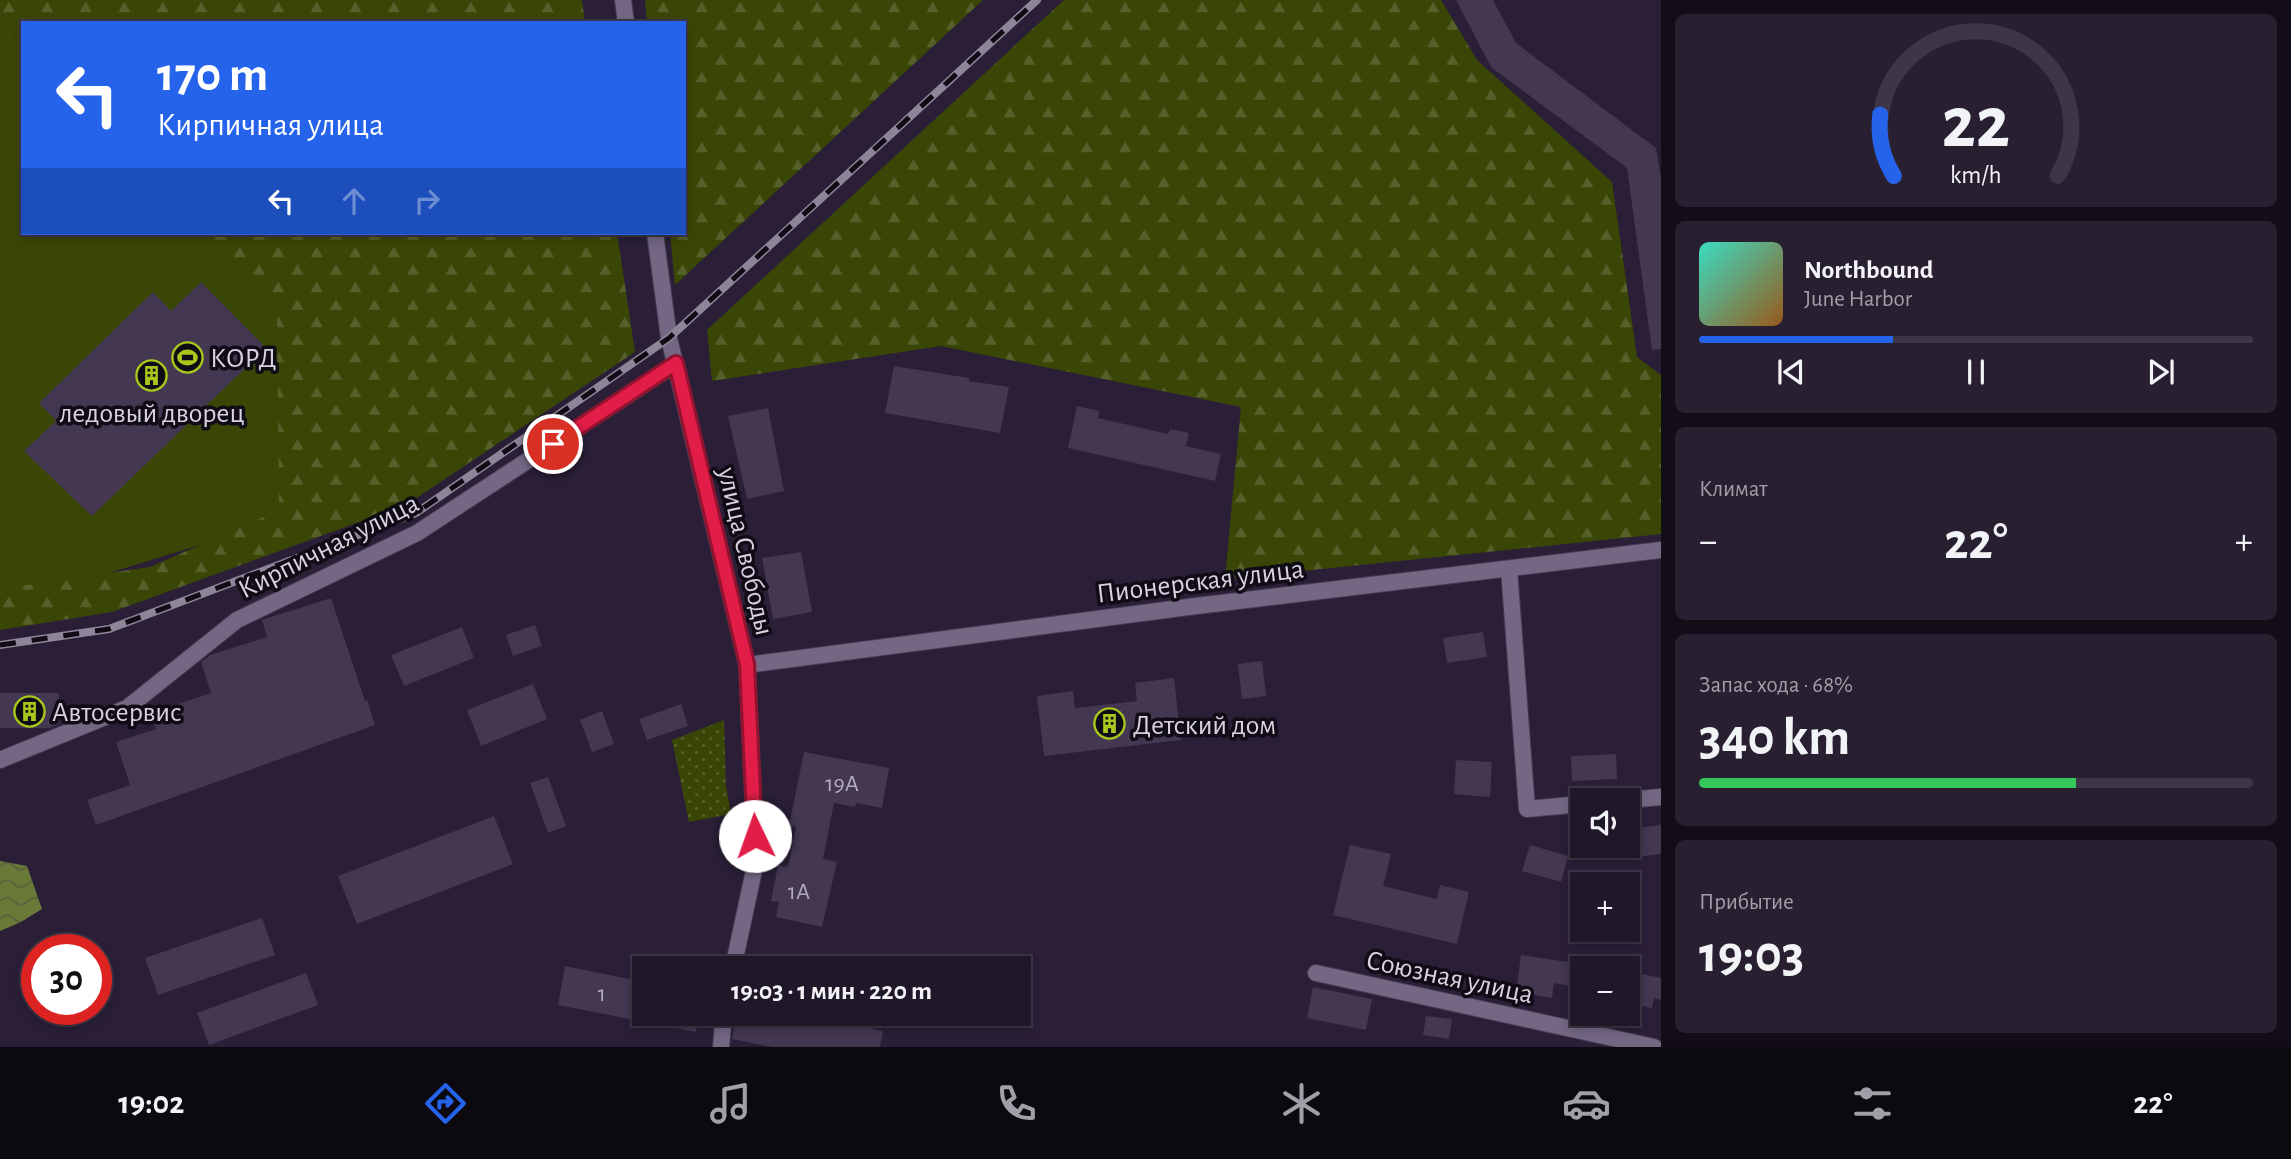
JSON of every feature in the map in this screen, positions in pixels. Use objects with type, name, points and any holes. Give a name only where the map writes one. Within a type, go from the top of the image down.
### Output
[{"type":"street","points":[[623,0],[626,21]]},
{"type":"street","name":"улица Свободы","points":[[655,235],[669,338],[747,664],[756,861],[736,956]]},
{"type":"street","name":"Кирпичная улица","points":[[0,760],[127,708],[237,620],[417,533],[676,363]]},
{"type":"street","name":"Пионерская улица","points":[[747,664],[1661,550]]},
{"type":"street","points":[[1509,569],[1527,809],[1570,805]]},
{"type":"street","points":[[1640,799],[1661,797]]},
{"type":"street","name":"Союзная улица","points":[[1316,973],[1609,1042],[1654,1047]]},
{"type":"street","points":[[721,1047],[723,1026]]},
{"type":"green space","name":"КОРД","points":[[0,0],[21,21],[21,235],[346,235],[403,482],[48,592],[0,597]]},
{"type":"green space","points":[[0,0],[582,0],[585,21],[21,21],[21,52],[0,26]]},
{"type":"green space","points":[[645,0],[983,0],[675,285],[670,235],[686,235],[686,21],[647,21]]},
{"type":"green space","points":[[1064,0],[1441,0],[1477,60],[1612,182],[1637,357],[1661,375],[1661,534],[1225,579],[1241,407],[941,346],[712,381],[707,330]]},
{"type":"green space","points":[[204,235],[617,235],[635,352],[406,505],[112,612],[0,630],[0,589],[150,567],[279,510],[277,299]]},
{"type":"green space","points":[[724,720],[726,786],[731,814],[689,822],[672,740]]},
{"type":"water","points":[[0,861],[27,866],[42,909],[0,931]]},
{"type":"building","points":[[1456,0],[1493,0],[1516,43],[1656,148],[1661,179],[1661,349],[1652,350],[1627,168],[1491,67]]},
{"type":"building","name":"ледовый дворец","points":[[201,282],[266,348],[92,516],[24,451],[56,421],[39,403],[153,292],[171,311]]},
{"type":"building","points":[[894,366],[1009,387],[1000,433],[885,413]]},
{"type":"building","points":[[1077,406],[1099,411],[1098,418],[1168,434],[1170,429],[1189,433],[1186,446],[1221,454],[1215,481],[1068,448]]},
{"type":"building","points":[[768,408],[784,491],[747,499],[728,416]]},
{"type":"building","points":[[801,552],[812,612],[773,619],[762,558]]},
{"type":"building","points":[[331,598],[375,725],[96,825],[87,800],[130,785],[116,742],[156,729],[151,713],[211,693],[201,662],[210,655],[267,637],[262,620]]},
{"type":"building","points":[[535,625],[542,646],[513,656],[506,635]]},
{"type":"building","points":[[462,627],[474,658],[404,686],[391,655]]},
{"type":"building","points":[[1483,632],[1487,657],[1447,663],[1443,638]]},
{"type":"building","points":[[1262,661],[1266,696],[1242,699],[1238,664]]},
{"type":"building","name":"Детский дом","points":[[1174,678],[1181,740],[1044,756],[1037,696],[1073,691],[1075,708],[1137,701],[1135,683]]},
{"type":"building","points":[[533,684],[547,719],[481,746],[467,710]]},
{"type":"building","name":"Автосервис","points":[[0,693],[59,693],[59,724],[50,728],[0,728]]},
{"type":"building","points":[[681,704],[688,726],[647,740],[639,719]]},
{"type":"building","points":[[602,711],[614,744],[592,752],[580,720]]},
{"type":"building","points":[[804,752],[889,768],[882,808],[856,803],[855,807],[834,803],[823,859],[837,862],[822,927],[776,917],[779,902],[771,901],[778,865],[788,867],[796,827],[789,826]]},
{"type":"building","points":[[1616,754],[1617,779],[1572,781],[1571,756]]},
{"type":"building","points":[[1456,760],[1492,762],[1490,797],[1454,794]]},
{"type":"building","points":[[548,777],[566,826],[548,833],[530,783]]},
{"type":"building","points":[[494,816],[513,864],[357,924],[338,876]]},
{"type":"building","points":[[1661,825],[1661,854],[1640,857],[1640,828]]},
{"type":"building","points":[[1350,845],[1391,854],[1383,886],[1437,899],[1440,885],[1469,892],[1457,944],[1333,915]]},
{"type":"building","points":[[1530,845],[1568,856],[1561,882],[1522,871]]},
{"type":"building","points":[[262,918],[275,955],[158,995],[145,958]]},
{"type":"building","points":[[1521,955],[1570,962],[1570,986],[1554,983],[1552,998],[1516,992]]},
{"type":"building","points":[[565,966],[632,980],[632,1019],[558,1005]]},
{"type":"building","points":[[306,973],[318,1005],[209,1045],[197,1013]]},
{"type":"building","points":[[1640,974],[1661,978],[1661,1000],[1654,998],[1652,1008],[1640,1006]]},
{"type":"building","points":[[1313,987],[1372,999],[1366,1030],[1307,1018]]},
{"type":"building","points":[[1426,1016],[1452,1019],[1449,1039],[1423,1035]]},
{"type":"building","points":[[665,1026],[697,1026],[696,1032]]},
{"type":"building","points":[[734,1026],[859,1026],[883,1031],[880,1047],[772,1047],[732,1039]]},
{"type":"railway","points":[[0,645],[109,629],[416,513],[669,338],[1037,0]]},
{"type":"place","name":"КОРД","points":[[187,357]]},
{"type":"place","name":"ледовый дворец","points":[[152,375]]},
{"type":"place","name":"Автосервис","points":[[29,711]]},
{"type":"place","name":"Детский дом","points":[[1110,724]]},
{"type":"route","points":[[553,444],[676,363],[747,664],[755,836]]}]
